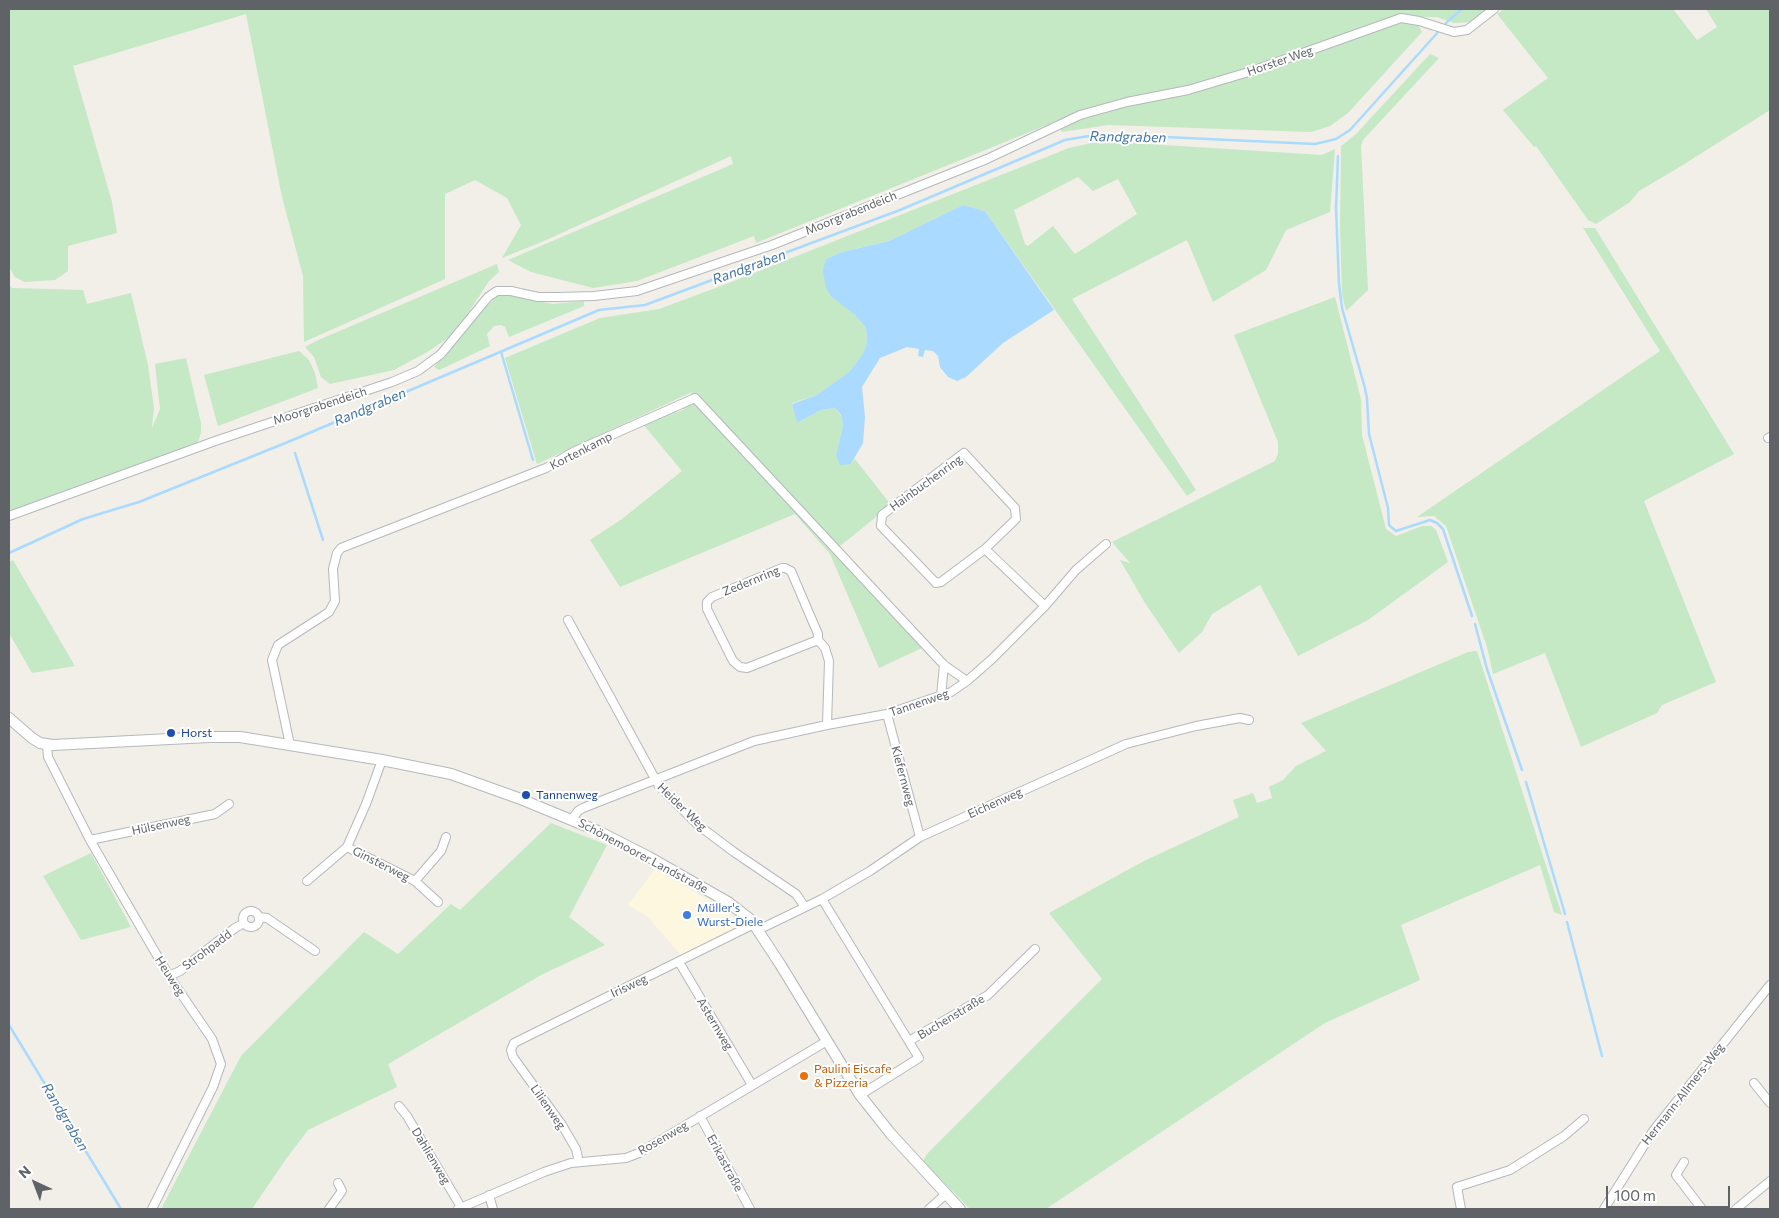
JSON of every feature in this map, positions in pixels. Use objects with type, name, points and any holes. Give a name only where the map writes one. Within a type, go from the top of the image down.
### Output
[{"type":"street","name":"Horster Weg","points":[[1058,125],[1080,115],[1127,102],[1188,90],[1252,71],[1401,18],[1419,21],[1454,32],[1467,30],[1494,9]]},
{"type":"street","name":"Moorgrabendeich","points":[[9,516],[218,440],[392,382],[418,371],[441,354],[488,298],[497,291],[511,291],[538,297],[594,296],[637,291],[790,238],[987,159],[1058,125]]},
{"type":"street","name":"Kortenkamp","points":[[290,745],[272,660],[278,645],[329,612],[335,601],[333,569],[337,553],[341,548],[546,468],[573,452],[695,398],[944,665],[968,681]]},
{"type":"street","name":"Hainbuchenring","points":[[964,453],[1015,508],[1016,519],[985,549],[941,582],[936,583],[881,526],[882,515],[964,453]]},
{"type":"street","name":"Tannenweg","points":[[572,820],[583,808],[754,742],[827,725],[887,714],[951,692],[968,681],[992,659],[1045,606],[1076,570],[1106,544]]},
{"type":"street","points":[[985,549],[1045,606]]},
{"type":"street","name":"Zedernring","points":[[818,640],[747,668],[740,667],[734,661],[708,609],[707,602],[712,597],[782,568],[789,569],[793,574],[818,634],[818,640],[825,648],[829,662],[827,725]]},
{"type":"street","name":"Heider Weg","points":[[568,620],[655,780],[698,825],[796,894],[805,907]]},
{"type":"street","points":[[941,696],[944,665]]},
{"type":"street","name":"Kiefernweg","points":[[887,714],[920,837]]},
{"type":"street","name":"Schönemoorer Landstraße","points":[[9,718],[32,738],[53,746],[169,738],[240,737],[382,760],[451,774],[572,820],[649,857],[728,902],[741,911],[756,927],[860,1095],[891,1134],[945,1195],[960,1209]]},
{"type":"street","name":"Eichenweg","points":[[756,927],[822,899],[870,871],[920,837],[1126,744],[1214,723],[1240,718],[1249,720]]},
{"type":"street","name":"Heuweg","points":[[47,744],[48,757],[90,840],[169,976],[212,1039],[221,1064],[213,1087],[152,1209]]},
{"type":"street","name":"Ginsterweg","points":[[307,881],[346,847],[366,804],[382,760]]},
{"type":"street","name":"Hülsenweg","points":[[90,840],[215,814],[229,804]]},
{"type":"street","points":[[415,881],[441,851],[446,837]]},
{"type":"street","name":"Ginsterweg","points":[[346,847],[415,881],[438,902]]},
{"type":"street","points":[[822,899],[918,1058],[860,1095]]},
{"type":"street","name":"Strohpadd","points":[[169,976],[244,923],[244,917],[250,911],[259,917],[267,918],[315,951]]},
{"type":"street","name":"Irisweg","points":[[512,1054],[512,1046],[518,1040],[756,927]]},
{"type":"street","name":"Buchenstraße","points":[[908,1041],[988,995],[1035,949]]},
{"type":"street","name":"Asternweg","points":[[679,962],[752,1085]]},
{"type":"street","name":"Hermann-Allmers-Weg","points":[[1604,1209],[1652,1131],[1770,985]]},
{"type":"street","name":"Rosenweg","points":[[460,1208],[544,1172],[579,1162],[630,1157],[826,1041]]},
{"type":"street","name":"Lilienweg","points":[[512,1054],[576,1149],[579,1162]]},
{"type":"street","points":[[1754,1084],[1770,1103]]},
{"type":"street","name":"Dahlienweg","points":[[399,1106],[407,1116],[460,1208]]},
{"type":"street","name":"Erikastraße","points":[[700,1116],[750,1209]]},
{"type":"street","points":[[1461,1209],[1457,1186],[1510,1170],[1564,1136],[1584,1118]]},
{"type":"street","points":[[1684,1162],[1676,1175],[1702,1209]]},
{"type":"street","points":[[1736,1209],[1770,1181]]},
{"type":"street","points":[[329,1209],[342,1191],[338,1183]]},
{"type":"street","points":[[489,1195],[493,1209]]},
{"type":"street","points":[[929,1209],[945,1195]]},
{"type":"shaded area","points":[[655,869],[726,912],[742,924],[740,928],[682,956],[647,916],[628,905]]},
{"type":"green space","points":[[9,9],[1487,9],[1471,22],[1454,23],[1437,17],[1400,14],[1251,68],[1187,86],[1079,112],[756,243],[754,236],[637,281],[593,288],[531,272],[508,260],[733,164],[731,156],[544,241],[502,258],[521,225],[507,198],[475,180],[445,194],[445,279],[304,342],[303,276],[282,197],[246,14],[73,66],[112,202],[117,233],[68,246],[68,271],[55,280],[24,282],[15,277],[9,267]]},
{"type":"green space","points":[[1504,9],[1673,9],[1697,40],[1717,27],[1706,9],[1770,9],[1770,110],[1639,191],[1630,202],[1596,224],[1588,220],[1536,146],[1534,147],[1503,110],[1548,78],[1497,14]]},
{"type":"green space","points":[[1401,22],[1418,25],[1422,32],[1348,113],[1330,126],[1311,132],[1108,125],[1062,132],[1060,128],[1081,119],[1128,106],[1189,94],[1253,75]]},
{"type":"green space","points":[[1430,54],[1439,58],[1363,140],[1361,146],[1368,290],[1346,311],[1342,294],[1340,228],[1341,146],[1356,134]]},
{"type":"green space","points":[[1101,141],[1322,155],[1335,149],[1330,212],[1286,230],[1266,270],[1213,302],[1187,240],[1072,299],[1196,490],[1187,496],[985,211],[963,205],[889,241],[842,252],[826,259],[855,315],[866,328],[867,342],[863,354],[849,372],[817,395],[792,403],[797,423],[821,410],[835,408],[841,416],[843,426],[836,455],[851,464],[855,459],[891,505],[835,550],[922,648],[879,668],[830,554],[795,514],[620,587],[590,540],[622,519],[682,471],[642,423],[683,410],[692,392],[537,464],[505,358],[600,318],[659,309],[729,283],[1069,148]],"holes":[[[1078,177],[1093,191],[1118,179],[1137,214],[1075,254],[1053,226],[1028,246],[1025,244],[1014,210]]]},
{"type":"green space","points":[[1583,228],[1595,228],[1734,454],[1644,501],[1716,682],[1662,705],[1657,713],[1581,747],[1545,653],[1493,674],[1487,647],[1446,526],[1434,516],[1417,517],[1660,351]]},
{"type":"green space","points":[[497,264],[499,272],[489,281],[455,333],[429,351],[394,370],[330,384],[321,377],[314,357],[305,347],[316,341]]},
{"type":"green space","points":[[9,285],[12,288],[83,290],[87,304],[131,293],[148,365],[154,408],[152,428],[160,409],[155,364],[186,358],[201,423],[201,433],[197,444],[9,513]]},
{"type":"green space","points":[[508,295],[553,304],[584,301],[584,306],[509,337],[505,327],[501,325],[494,326],[487,334],[490,346],[439,370],[434,367],[484,308],[498,296]]},
{"type":"green space","points":[[1335,297],[1361,399],[1362,435],[1386,529],[1396,536],[1422,526],[1431,526],[1436,530],[1448,562],[1368,620],[1298,656],[1260,585],[1212,614],[1202,632],[1179,653],[1145,603],[1120,560],[1130,563],[1112,542],[1275,461],[1278,454],[1278,442],[1234,335]]},
{"type":"green space","points":[[299,351],[309,360],[315,373],[318,388],[218,426],[204,375]]},
{"type":"green space","points":[[13,560],[75,666],[32,673],[9,633],[9,562]]},
{"type":"green space","points":[[1477,651],[1562,915],[1554,912],[1540,865],[1401,925],[1420,980],[1325,1023],[1046,1209],[970,1209],[923,1161],[927,1154],[1102,979],[1049,913],[1144,861],[1239,817],[1233,800],[1253,793],[1257,803],[1272,798],[1269,787],[1283,780],[1296,766],[1326,751],[1301,723],[1468,652]]},
{"type":"green space","points":[[551,823],[607,845],[569,917],[605,945],[543,974],[388,1064],[397,1087],[308,1130],[252,1209],[161,1209],[241,1056],[364,932],[398,954],[451,904],[460,910]]},
{"type":"green space","points":[[91,853],[131,927],[81,940],[43,876]]},
{"type":"water","points":[[963,205],[985,211],[1054,310],[1003,343],[966,377],[957,381],[948,377],[940,367],[938,356],[933,351],[925,350],[923,357],[918,356],[919,349],[907,347],[880,358],[862,387],[865,417],[863,443],[851,464],[840,465],[836,455],[843,426],[841,415],[835,408],[821,410],[797,423],[792,404],[817,395],[849,372],[863,354],[867,342],[866,328],[855,315],[831,296],[826,288],[823,271],[826,259],[842,252],[889,241]]},
{"type":"waterway","name":"Randgraben","points":[[9,553],[83,519],[139,502],[288,442],[599,310],[645,305],[900,210],[1065,140],[1101,134],[1315,144],[1336,139],[1350,130],[1448,21],[1462,9]]},
{"type":"waterway","points":[[1338,156],[1336,208],[1339,284],[1342,308],[1365,388],[1369,434],[1388,508],[1389,525],[1396,531],[1430,520],[1437,523],[1443,529],[1472,616]]},
{"type":"waterway","points":[[501,352],[533,460]]},
{"type":"waterway","points":[[295,453],[323,540]]},
{"type":"waterway","points":[[1475,624],[1487,669],[1522,770]]},
{"type":"waterway","points":[[1526,782],[1565,914]]},
{"type":"waterway","points":[[1567,922],[1602,1056]]},
{"type":"waterway","name":"Randgraben","points":[[9,1025],[121,1209]]},
{"type":"place","name":"Horst","points":[[171,733]]},
{"type":"place","name":"Tannenweg","points":[[526,795]]},
{"type":"place","name":"Müller's Wurst-Diele","points":[[687,915]]},
{"type":"place","name":"Paulini Eiscafe & Pizzeria","points":[[804,1076]]}]
